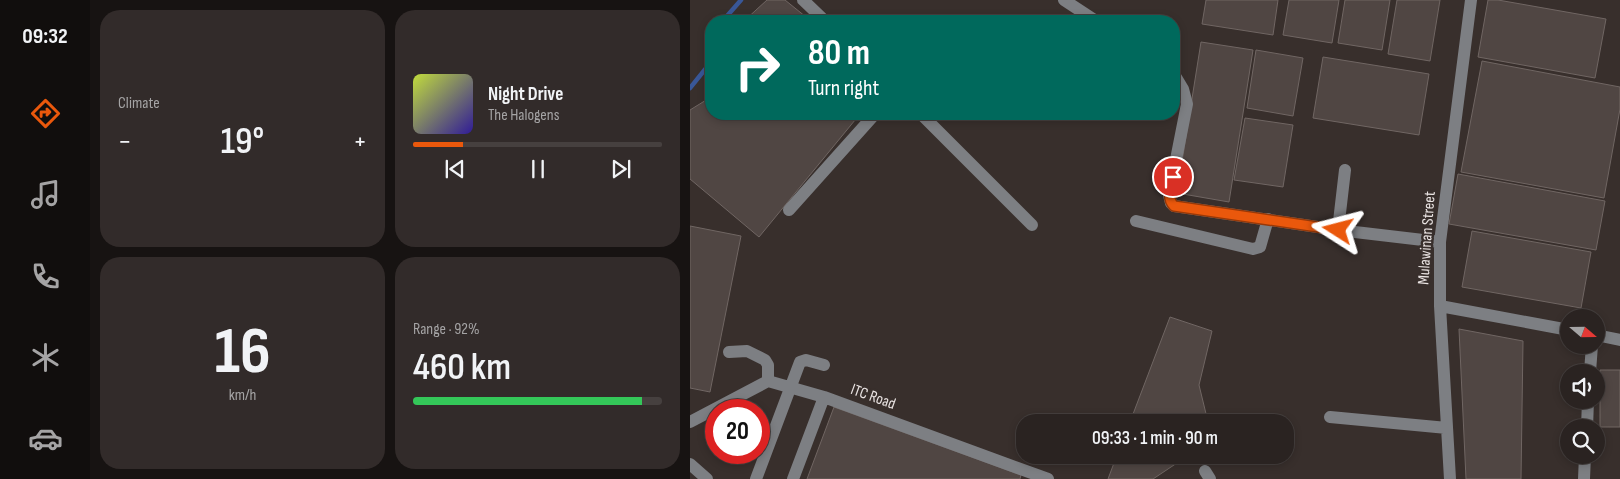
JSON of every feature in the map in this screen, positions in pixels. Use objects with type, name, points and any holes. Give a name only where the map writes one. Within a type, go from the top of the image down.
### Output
[{"type":"street","points":[[803,0],[819,15]]},
{"type":"street","points":[[1064,0],[1087,15]]},
{"type":"street","name":"Mulawinan Street","points":[[1450,479],[1440,306],[1440,242],[1471,0]]},
{"type":"street","points":[[1180,84],[1187,104],[1169,195],[1174,206],[1338,230],[1440,242]]},
{"type":"street","points":[[789,210],[870,120]]},
{"type":"street","points":[[927,120],[1032,225]]},
{"type":"street","points":[[1338,230],[1345,170]]},
{"type":"street","points":[[1136,221],[1253,249],[1260,247],[1268,220]]},
{"type":"street","points":[[1440,306],[1560,328]]},
{"type":"street","points":[[1605,337],[1620,340]]},
{"type":"street","points":[[690,422],[768,381],[768,365],[766,360],[747,352],[729,352]]},
{"type":"street","points":[[756,479],[800,362],[806,360],[824,365]]},
{"type":"street","name":"ITC Road","points":[[768,381],[824,397],[1048,479]]},
{"type":"street","points":[[793,479],[824,397]]},
{"type":"street","points":[[1330,417],[1446,428]]},
{"type":"street","points":[[690,464],[707,479]]},
{"type":"street","points":[[1584,479],[1585,464]]},
{"type":"building","points":[[767,0],[785,0],[804,15],[751,15]]},
{"type":"building","points":[[1206,0],[1278,0],[1273,35],[1202,24]]},
{"type":"building","points":[[1289,0],[1339,0],[1332,43],[1283,35]]},
{"type":"building","points":[[1345,0],[1390,0],[1382,50],[1338,43]]},
{"type":"building","points":[[1397,0],[1440,0],[1430,61],[1388,54]]},
{"type":"building","points":[[1488,0],[1498,0],[1606,19],[1595,78],[1478,57]]},
{"type":"building","points":[[1201,42],[1253,50],[1229,202],[1177,193]]},
{"type":"building","points":[[1256,50],[1303,58],[1293,116],[1247,108]]},
{"type":"building","points":[[1323,57],[1429,74],[1419,135],[1313,118]]},
{"type":"building","points":[[1482,61],[1620,87],[1620,109],[1604,198],[1461,172]]},
{"type":"building","points":[[705,101],[705,120],[855,120],[759,237],[690,179],[690,110]]},
{"type":"building","points":[[1245,118],[1293,125],[1283,187],[1234,180]]},
{"type":"building","points":[[1458,174],[1605,201],[1596,250],[1449,224]]},
{"type":"building","points":[[690,226],[741,236],[710,392],[690,388]]},
{"type":"building","points":[[1472,231],[1591,252],[1581,308],[1462,287]]},
{"type":"building","points":[[1170,317],[1212,331],[1199,385],[1206,414],[1133,414]]},
{"type":"building","points":[[1459,329],[1523,341],[1521,479],[1466,479]]},
{"type":"building","points":[[1605,370],[1620,370],[1620,427],[1605,427],[1605,419],[1600,419],[1600,409],[1605,409]]},
{"type":"building","points":[[834,407],[1021,475],[1020,479],[807,479]]},
{"type":"building","points":[[1114,464],[1176,464],[1153,479],[1108,479]]},
{"type":"waterway","points":[[728,15],[741,0]]},
{"type":"waterway","points":[[690,88],[705,69]]},
{"type":"route","points":[[1173,177],[1169,195],[1174,206],[1338,230]]}]
